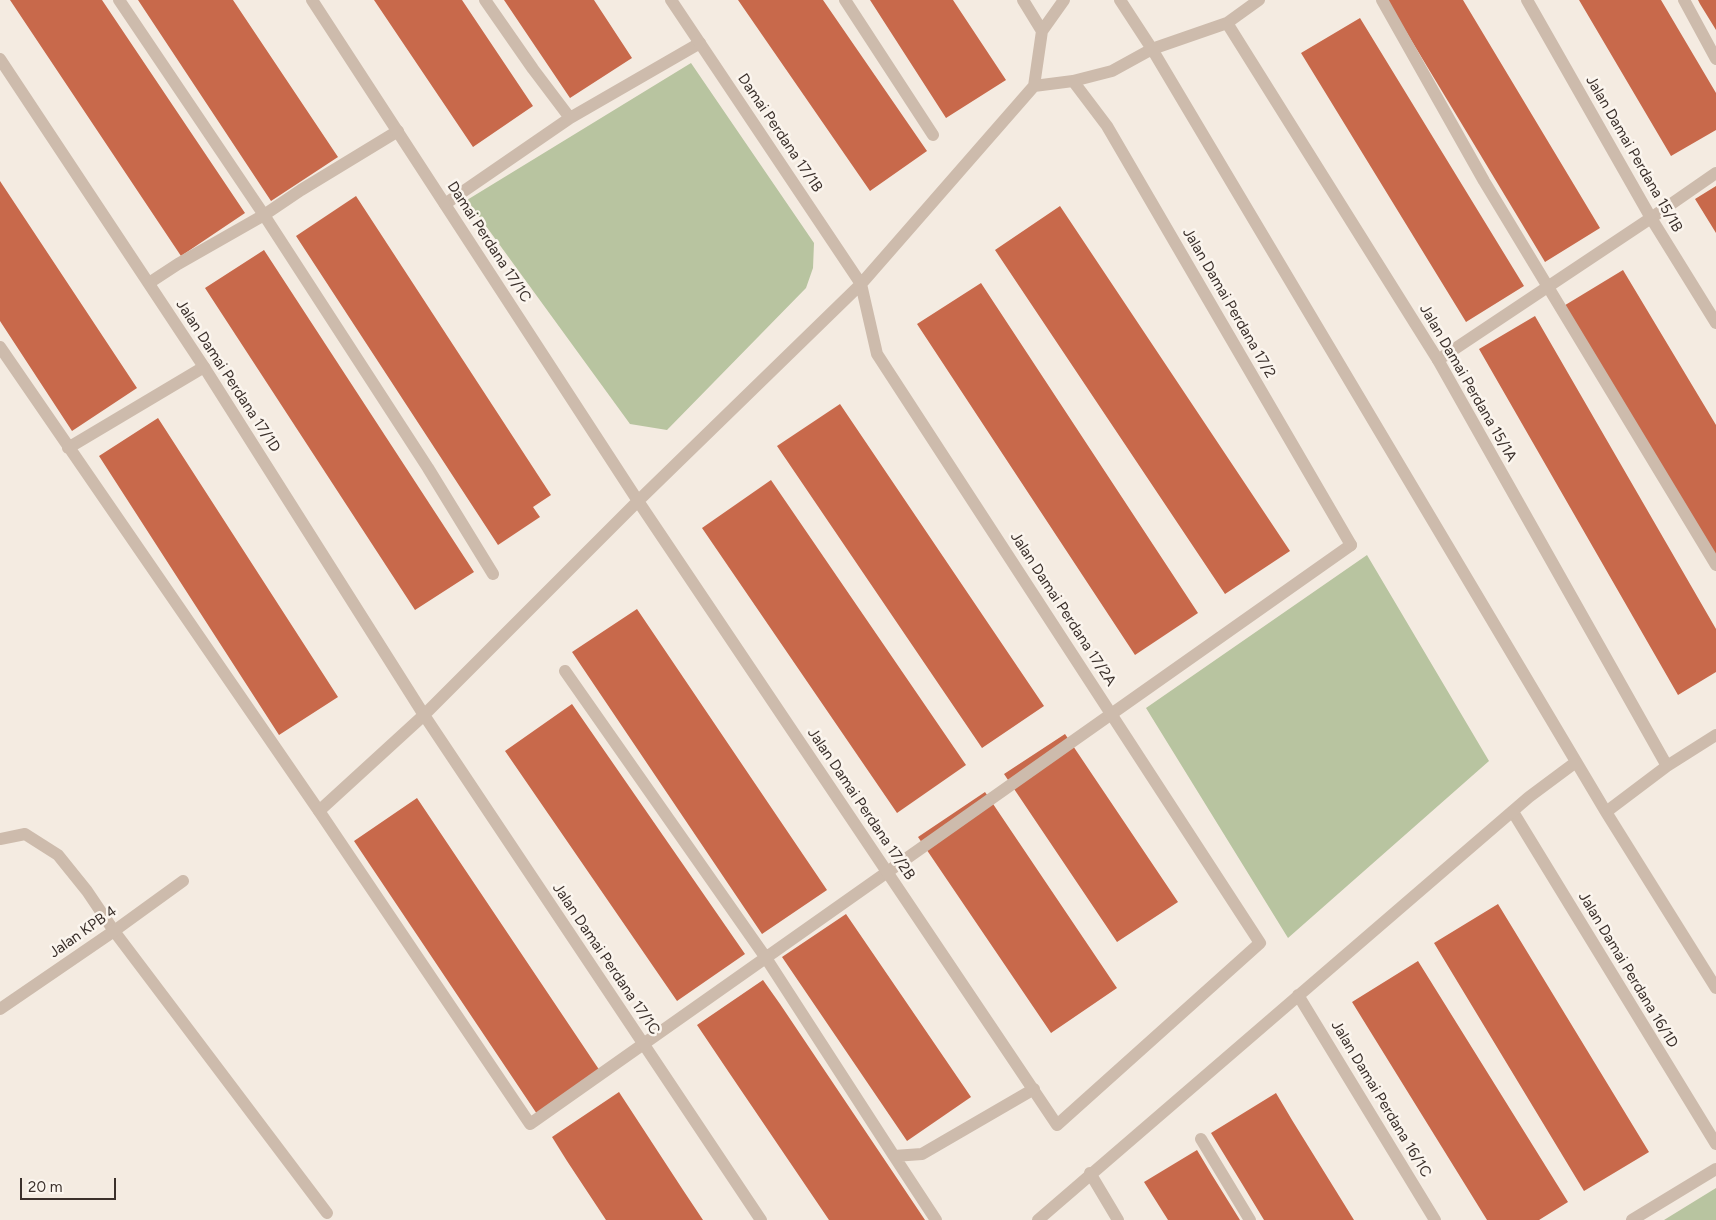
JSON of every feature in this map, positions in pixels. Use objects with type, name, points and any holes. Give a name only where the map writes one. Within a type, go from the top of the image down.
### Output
[{"type":"street","points":[[119,0],[264,215],[428,468],[493,574]]},
{"type":"street","name":"Damai Perdana 17/1C","points":[[312,0],[638,501]]},
{"type":"street","points":[[485,0],[532,68],[570,118]]},
{"type":"street","name":"Damai Perdana 17/1B","points":[[671,0],[861,284]]},
{"type":"street","points":[[845,0],[933,135]]},
{"type":"street","points":[[1023,0],[1042,31]]},
{"type":"street","points":[[318,811],[424,715],[638,501],[861,284],[1034,86],[1042,31],[1064,0]]},
{"type":"street","points":[[1120,0],[1152,49],[1606,812],[1716,988]]},
{"type":"street","points":[[1034,86],[1073,81],[1112,71],[1152,49],[1227,23],[1259,0]]},
{"type":"street","points":[[1382,0],[1484,181],[1716,565]]},
{"type":"street","name":"Jalan Damai Perdana 15/1B","points":[[1526,0],[1652,218],[1716,323]]},
{"type":"street","points":[[1684,0],[1716,59]]},
{"type":"street","name":"Jalan Damai Perdana 15/1A","points":[[1227,23],[1438,360],[1668,766]]},
{"type":"street","points":[[445,204],[570,118],[700,43]]},
{"type":"street","name":"Jalan Damai Perdana 17/1D","points":[[0,59],[204,366],[424,715]]},
{"type":"street","name":"Jalan Damai Perdana 17/2","points":[[1073,81],[1107,126],[1351,545],[1111,714]]},
{"type":"street","points":[[149,283],[178,264],[264,215],[301,190],[398,131]]},
{"type":"street","points":[[1438,360],[1652,218],[1716,173]]},
{"type":"street","name":"Jalan Damai Perdana 17/2A","points":[[861,284],[877,354],[1260,943],[1057,1124]]},
{"type":"street","points":[[0,347],[530,1124],[1111,714]]},
{"type":"street","points":[[68,448],[204,366]]},
{"type":"street","name":"Jalan Damai Perdana 17/2B","points":[[638,501],[1057,1124]]},
{"type":"street","points":[[565,671],[766,958],[936,1220]]},
{"type":"street","name":"Jalan Damai Perdana 17/1C","points":[[424,715],[761,1220]]},
{"type":"street","points":[[1606,812],[1668,766],[1716,734]]},
{"type":"street","points":[[1038,1220],[1090,1173],[1529,797],[1576,762]]},
{"type":"street","name":"Jalan Damai Perdana 16/1D","points":[[1513,812],[1716,1144]]},
{"type":"street","points":[[0,838],[25,834],[58,855],[87,890],[114,931],[328,1213]]},
{"type":"street","name":"Jalan KPB 4","points":[[0,1009],[183,881]]},
{"type":"street","name":"Jalan Damai Perdana 16/1C","points":[[1298,995],[1435,1220]]},
{"type":"street","points":[[894,1156],[922,1154],[1034,1089]]},
{"type":"street","points":[[1201,1139],[1250,1220]]},
{"type":"street","points":[[1632,1220],[1716,1169]]},
{"type":"street","points":[[1090,1173],[1118,1220]]},
{"type":"green space","points":[[691,63],[814,243],[813,268],[806,288],[667,430],[630,424],[467,200]]},
{"type":"green space","points":[[1367,555],[1489,761],[1288,938],[1146,708]]},
{"type":"green space","points":[[1716,1188],[1716,1220],[1664,1220]]},
{"type":"building","points":[[10,0],[102,0],[245,213],[181,256]]},
{"type":"building","points":[[138,0],[233,0],[338,157],[271,201]]},
{"type":"building","points":[[374,0],[462,0],[533,106],[473,147]]},
{"type":"building","points":[[504,0],[594,0],[632,58],[570,98]]},
{"type":"building","points":[[738,0],[823,0],[927,151],[870,191]]},
{"type":"building","points":[[870,0],[953,0],[1006,80],[946,118]]},
{"type":"building","points":[[1387,0],[1463,0],[1600,228],[1545,262]]},
{"type":"building","points":[[1579,0],[1661,0],[1716,93],[1716,130],[1671,156]]},
{"type":"building","points":[[1698,0],[1716,0],[1716,30],[1700,4]]},
{"type":"building","points":[[1360,18],[1524,286],[1466,322],[1301,53]]},
{"type":"building","points":[[0,181],[137,388],[72,431],[0,321]]},
{"type":"building","points":[[1716,186],[1716,233],[1695,199]]},
{"type":"building","points":[[356,196],[551,495],[533,507],[540,517],[498,545],[296,236]]},
{"type":"building","points":[[1060,206],[1290,551],[1225,594],[995,250]]},
{"type":"building","points":[[264,250],[474,572],[415,610],[205,288]]},
{"type":"building","points":[[1623,270],[1716,425],[1716,563],[1562,307]]},
{"type":"building","points":[[981,283],[1198,613],[1135,655],[917,324]]},
{"type":"building","points":[[1535,316],[1716,629],[1716,672],[1678,695],[1479,349]]},
{"type":"building","points":[[840,404],[1044,706],[982,748],[777,446]]},
{"type":"building","points":[[158,418],[338,697],[279,735],[99,456]]},
{"type":"building","points":[[771,480],[966,765],[897,813],[702,528]]},
{"type":"building","points":[[637,609],[827,890],[762,934],[572,652]]},
{"type":"building","points":[[572,704],[745,954],[677,1001],[505,751]]},
{"type":"building","points":[[1065,734],[1178,902],[1117,942],[1004,774]]},
{"type":"building","points":[[985,792],[1117,988],[1051,1033],[918,837]]},
{"type":"building","points":[[417,798],[600,1071],[537,1114],[354,841]]},
{"type":"building","points":[[1498,904],[1649,1152],[1584,1191],[1434,943]]},
{"type":"building","points":[[846,914],[971,1097],[907,1141],[782,957]]},
{"type":"building","points":[[1418,961],[1568,1202],[1539,1220],[1487,1220],[1352,1002]]},
{"type":"building","points":[[763,980],[925,1220],[829,1220],[730,1074],[697,1025]]},
{"type":"building","points":[[619,1092],[703,1220],[606,1220],[567,1161],[552,1137]]},
{"type":"building","points":[[1276,1093],[1354,1220],[1264,1220],[1211,1133]]},
{"type":"building","points":[[1197,1150],[1240,1220],[1168,1220],[1144,1182]]}]
